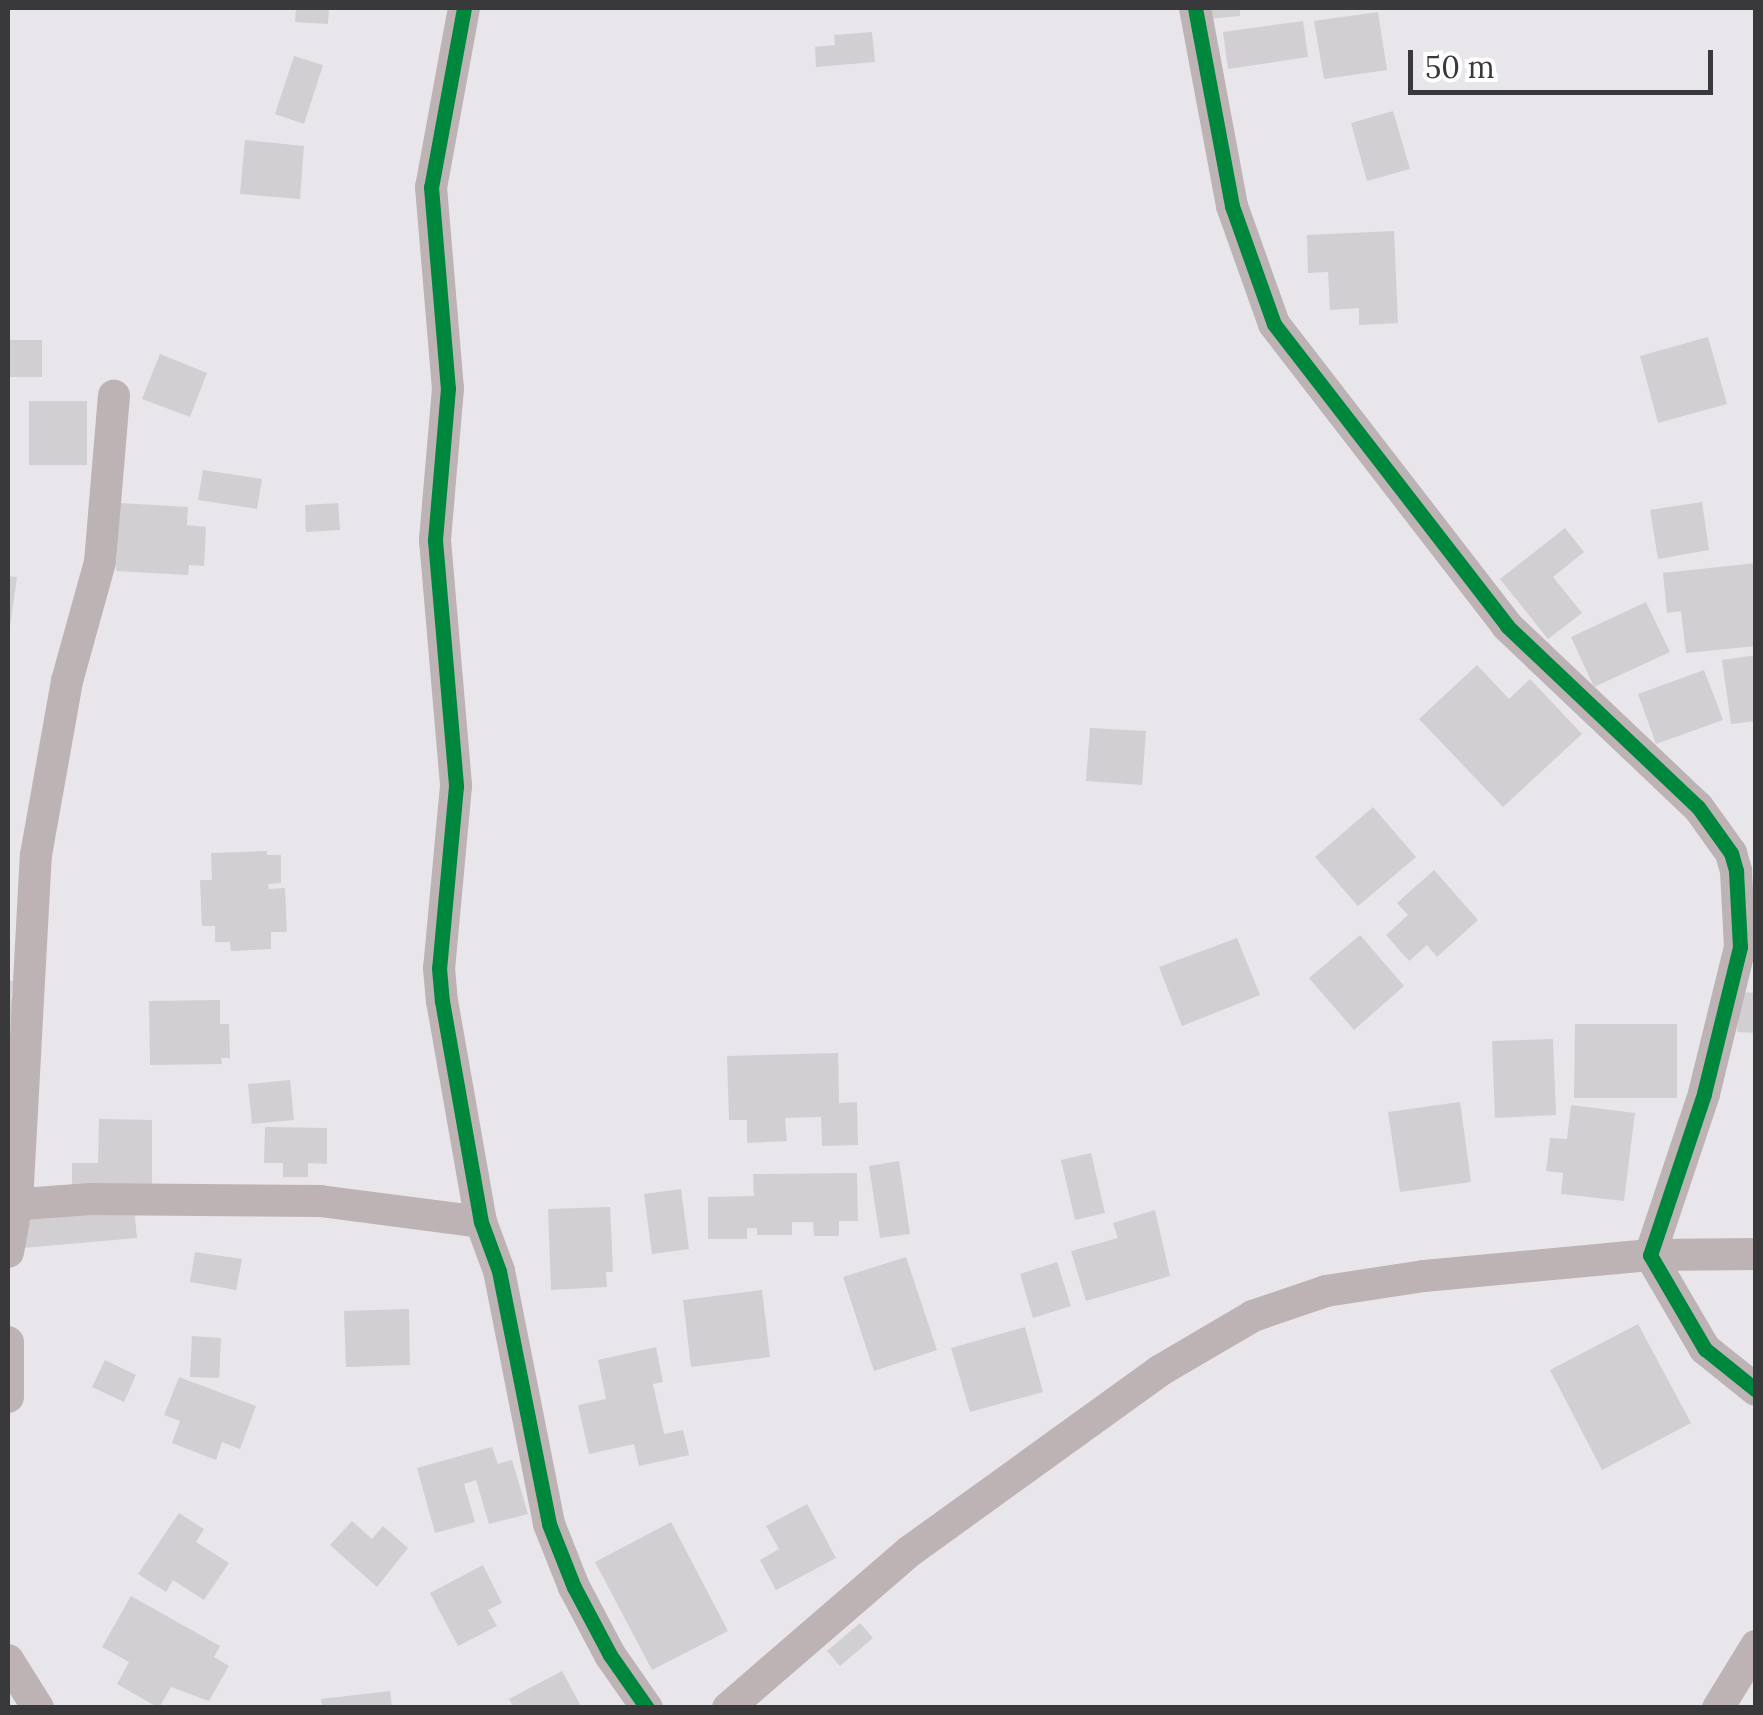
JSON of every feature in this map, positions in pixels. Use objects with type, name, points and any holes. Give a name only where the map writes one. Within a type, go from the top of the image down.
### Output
[{"type":"street","points":[[464,8],[432,188],[448,388],[435,540],[456,786],[439,968],[481,1222],[499,1271],[549,1524],[574,1586],[610,1655],[647,1708]]},
{"type":"street","points":[[1195,8],[1232,206],[1274,324],[1506,626],[1698,806],[1731,853],[1736,872],[1740,946],[1704,1094],[1650,1255],[1705,1349],[1756,1390]]},
{"type":"street","points":[[8,1252],[22,853],[100,562],[114,396]]},
{"type":"street","points":[[12,1204],[91,1199],[320,1201],[481,1222]]},
{"type":"street","points":[[736,1704],[910,1552],[1161,1370],[1253,1316],[1288,1301],[1346,1288],[1650,1255],[1756,1254]]},
{"type":"street","points":[[8,1342],[8,1397]]},
{"type":"street","points":[[1718,1708],[1756,1646]]},
{"type":"street","points":[[8,1660],[38,1708]]},
{"type":"building","points":[[296,8],[329,8],[328,24],[295,22]]},
{"type":"building","points":[[1206,8],[1240,8],[1240,16],[1207,19]]},
{"type":"building","points":[[1378,12],[1387,70],[1324,79],[1314,21]]},
{"type":"building","points":[[1303,21],[1308,57],[1228,69],[1223,32]]},
{"type":"building","points":[[872,32],[875,62],[816,67],[815,47],[835,45],[834,35]]},
{"type":"building","points":[[294,56],[323,65],[304,124],[275,114]]},
{"type":"building","points":[[1393,111],[1410,169],[1367,181],[1351,123]]},
{"type":"building","points":[[245,140],[304,146],[300,199],[240,194]]},
{"type":"building","points":[[1394,231],[1398,323],[1359,325],[1359,308],[1330,310],[1328,272],[1308,273],[1307,235]]},
{"type":"building","points":[[1708,337],[1727,404],[1658,423],[1640,356]]},
{"type":"building","points":[[8,340],[42,340],[42,377],[8,377]]},
{"type":"building","points":[[160,354],[207,373],[190,417],[142,399]]},
{"type":"building","points":[[29,401],[87,401],[87,465],[29,465]]},
{"type":"building","points":[[203,470],[262,479],[257,509],[198,500]]},
{"type":"building","points":[[1702,502],[1709,550],[1658,559],[1650,510]]},
{"type":"building","points":[[120,503],[188,507],[187,525],[206,527],[204,566],[189,565],[188,575],[116,571]]},
{"type":"building","points":[[338,503],[340,530],[306,532],[305,505]]},
{"type":"building","points":[[1565,528],[1584,552],[1553,577],[1582,613],[1548,639],[1500,579]]},
{"type":"building","points":[[1756,563],[1756,646],[1686,653],[1681,611],[1667,613],[1663,573]]},
{"type":"building","points":[[8,576],[17,577],[10,627],[8,627]]},
{"type":"building","points":[[1646,602],[1670,652],[1594,687],[1571,637]]},
{"type":"building","points":[[1756,655],[1756,721],[1731,724],[1722,660]]},
{"type":"building","points":[[1477,665],[1509,699],[1530,679],[1582,734],[1503,807],[1419,719]]},
{"type":"building","points":[[1704,670],[1723,720],[1656,744],[1638,694]]},
{"type":"building","points":[[1090,728],[1146,731],[1142,785],[1086,781]]},
{"type":"building","points":[[1373,807],[1416,857],[1358,906],[1315,857]]},
{"type":"building","points":[[267,851],[267,855],[281,855],[281,883],[268,884],[269,889],[285,888],[287,932],[271,932],[271,949],[231,951],[230,942],[215,942],[215,926],[202,926],[200,880],[212,880],[211,853]]},
{"type":"building","points":[[1434,870],[1478,920],[1437,957],[1427,945],[1409,961],[1386,935],[1408,915],[1397,903]]},
{"type":"building","points":[[1360,935],[1404,986],[1354,1030],[1309,978]]},
{"type":"building","points":[[1237,938],[1260,995],[1182,1026],[1159,967]]},
{"type":"building","points":[[8,980],[13,981],[11,999],[17,1000],[14,1028],[8,1026]]},
{"type":"building","points":[[1740,992],[1756,993],[1756,1033],[1737,1032]]},
{"type":"building","points":[[220,1000],[220,1024],[229,1024],[230,1058],[221,1058],[222,1064],[150,1065],[149,1001]]},
{"type":"building","points":[[1575,1024],[1677,1024],[1677,1098],[1574,1098]]},
{"type":"building","points":[[1553,1039],[1556,1115],[1495,1118],[1492,1041]]},
{"type":"building","points":[[838,1053],[839,1103],[857,1102],[858,1145],[822,1146],[821,1117],[785,1118],[787,1141],[747,1143],[747,1120],[729,1120],[727,1056]]},
{"type":"building","points":[[290,1080],[294,1120],[252,1124],[248,1084]]},
{"type":"building","points":[[1460,1102],[1471,1182],[1400,1192],[1388,1112]]},
{"type":"building","points":[[1571,1105],[1635,1113],[1624,1201],[1561,1194],[1563,1173],[1546,1171],[1550,1138],[1567,1139]]},
{"type":"building","points":[[99,1119],[152,1120],[152,1188],[72,1188],[72,1163],[98,1163]]},
{"type":"building","points":[[265,1127],[327,1128],[327,1164],[308,1163],[308,1177],[283,1177],[283,1163],[264,1163]]},
{"type":"building","points":[[1091,1153],[1105,1213],[1075,1220],[1061,1160]]},
{"type":"building","points":[[899,1161],[910,1234],[880,1238],[869,1166]]},
{"type":"building","points":[[857,1173],[858,1221],[839,1221],[839,1236],[814,1236],[813,1222],[792,1222],[792,1235],[757,1235],[757,1228],[747,1228],[747,1239],[708,1239],[708,1197],[754,1196],[753,1174]]},
{"type":"building","points":[[681,1189],[689,1249],[652,1254],[644,1194]]},
{"type":"building","points":[[134,1207],[137,1238],[23,1248],[20,1217]]},
{"type":"building","points":[[610,1207],[613,1272],[606,1272],[607,1287],[551,1290],[548,1209]]},
{"type":"building","points":[[1155,1210],[1170,1276],[1086,1301],[1071,1251],[1118,1238],[1113,1223]]},
{"type":"building","points":[[195,1252],[242,1259],[236,1290],[190,1282]]},
{"type":"building","points":[[906,1257],[937,1350],[874,1371],[843,1277]]},
{"type":"building","points":[[1057,1262],[1071,1306],[1033,1318],[1020,1274]]},
{"type":"building","points":[[762,1290],[770,1357],[691,1367],[683,1300]]},
{"type":"building","points":[[409,1309],[410,1365],[346,1367],[344,1311]]},
{"type":"building","points":[[1638,1324],[1691,1423],[1602,1470],[1550,1370]]},
{"type":"building","points":[[1025,1327],[1043,1392],[970,1412],[951,1348]]},
{"type":"building","points":[[192,1336],[221,1338],[219,1378],[190,1377]]},
{"type":"building","points":[[656,1347],[663,1382],[653,1384],[664,1434],[683,1430],[689,1455],[639,1466],[634,1444],[589,1454],[578,1405],[606,1399],[598,1360]]},
{"type":"building","points":[[105,1360],[136,1375],[124,1402],[92,1387]]},
{"type":"building","points":[[179,1377],[256,1406],[240,1449],[222,1442],[216,1460],[172,1443],[180,1421],[164,1415]]},
{"type":"building","points":[[492,1447],[498,1464],[512,1460],[528,1514],[489,1524],[476,1480],[464,1484],[475,1522],[435,1533],[417,1468]]},
{"type":"building","points":[[807,1504],[836,1558],[776,1590],[760,1560],[779,1549],[766,1526]]},
{"type":"building","points":[[179,1513],[204,1529],[196,1542],[229,1563],[204,1600],[173,1580],[166,1592],[138,1574]]},
{"type":"building","points":[[352,1521],[372,1539],[383,1526],[408,1548],[377,1587],[330,1545]]},
{"type":"building","points":[[671,1522],[728,1631],[652,1670],[595,1562]]},
{"type":"building","points":[[483,1565],[502,1603],[488,1610],[497,1626],[458,1646],[430,1593]]},
{"type":"building","points":[[131,1596],[220,1646],[214,1657],[229,1666],[209,1701],[171,1687],[159,1708],[117,1684],[129,1662],[102,1647]]},
{"type":"building","points":[[860,1623],[873,1638],[840,1666],[827,1651]]},
{"type":"building","points":[[562,1671],[582,1708],[514,1708],[509,1699]]},
{"type":"building","points":[[390,1691],[392,1708],[322,1708],[321,1699]]},
{"type":"cycle path","points":[[464,8],[431,187],[448,388],[435,540],[456,786],[439,968],[442,1001],[481,1222],[499,1271],[549,1524],[574,1587],[610,1655],[647,1708]]},
{"type":"cycle path","points":[[1195,8],[1232,206],[1274,324],[1507,626],[1698,807],[1731,853],[1736,871],[1740,947],[1704,1094],[1650,1255],[1705,1349],[1756,1390]]}]
